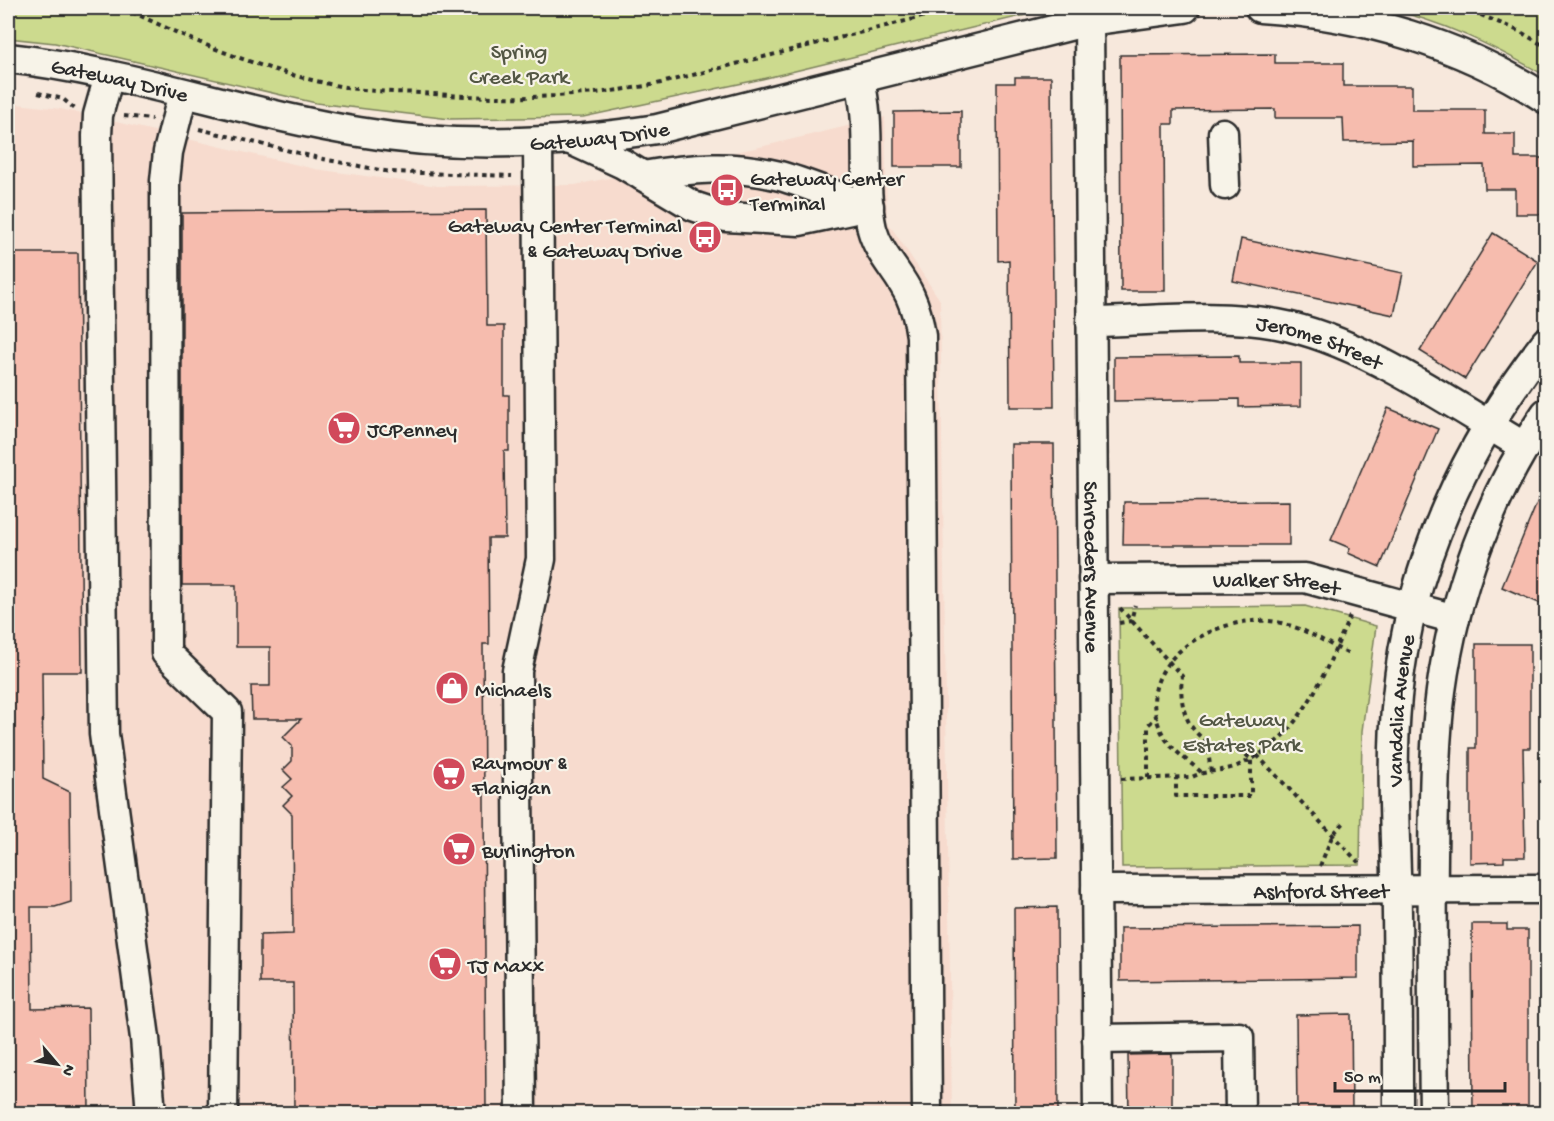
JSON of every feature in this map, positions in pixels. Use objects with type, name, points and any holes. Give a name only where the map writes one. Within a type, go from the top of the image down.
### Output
[{"type":"street","name":"Gateway Drive","points":[[8,58],[109,76],[328,127],[393,137],[467,143],[538,142],[657,129],[1089,21],[1185,8]]},
{"type":"street","points":[[1260,8],[1331,16],[1403,33],[1472,58],[1546,99]]},
{"type":"street","name":"Schroeders Avenue","points":[[1089,21],[1098,1113]]},
{"type":"street","points":[[109,76],[98,115],[97,136],[104,734],[145,1038],[151,1113]]},
{"type":"street","points":[[860,78],[867,122],[869,206],[878,244],[910,295],[921,336],[927,1113]]},
{"type":"street","points":[[183,93],[168,152],[165,181],[166,653],[227,712],[223,1113]]},
{"type":"street","points":[[1224,133],[1225,184]]},
{"type":"street","points":[[569,139],[643,176],[693,206],[726,217],[799,221],[869,206]]},
{"type":"street","points":[[521,1113],[517,671],[541,559],[538,142]]},
{"type":"street","points":[[643,176],[702,167],[747,169],[779,176],[832,196],[869,206]]},
{"type":"street","name":"Jerome Street","points":[[1091,322],[1238,320],[1297,328],[1353,350],[1525,447]]},
{"type":"street","name":"Vandalia Avenue","points":[[1398,1113],[1393,786],[1395,726],[1401,665],[1413,607],[1441,520],[1489,426],[1546,342]]},
{"type":"street","name":"Vandalia Avenue","points":[[1434,1113],[1432,889],[1437,731],[1441,690],[1455,619],[1479,544],[1525,447],[1546,413]]},
{"type":"street","name":"Walker Street","points":[[1093,579],[1305,578],[1455,619]]},
{"type":"street","name":"Ashford Street","points":[[1096,890],[1546,889]]},
{"type":"street","points":[[1097,1039],[1239,1037],[1240,1113]]},
{"type":"path","points":[[124,8],[211,48],[306,78],[351,88],[499,99],[608,93],[657,84],[957,8]]},
{"type":"path","points":[[1464,8],[1519,31],[1546,47]]},
{"type":"path","points":[[38,93],[63,99],[77,112]]},
{"type":"path","points":[[122,116],[156,119]]},
{"type":"path","points":[[194,128],[323,159],[390,172],[512,176]]},
{"type":"path","points":[[1131,621],[1135,605]]},
{"type":"path","points":[[1117,606],[1182,676],[1182,704],[1185,717],[1194,729],[1211,743],[1238,750],[1251,758]]},
{"type":"path","points":[[1118,778],[1192,777],[1201,772],[1237,766],[1257,755],[1299,718],[1310,703],[1352,614]]},
{"type":"path","points":[[1117,624],[1131,621]]},
{"type":"path","points":[[1201,772],[1175,751],[1165,737],[1157,717],[1156,687],[1168,661],[1200,637],[1233,624],[1250,621],[1270,621],[1301,628],[1349,654]]},
{"type":"path","points":[[1148,778],[1148,725],[1157,717]]},
{"type":"path","points":[[1210,772],[1211,759],[1208,751],[1211,743]]},
{"type":"path","points":[[1257,755],[1365,868]]},
{"type":"path","points":[[1176,778],[1176,796],[1251,796],[1251,758]]},
{"type":"path","points":[[1319,868],[1333,834],[1344,823]]},
{"type":"shaded area","points":[[8,103],[61,109],[315,169],[438,186],[575,185],[760,147],[885,117],[887,221],[940,300],[952,1113],[8,1114]]},
{"type":"green space","name":"Spring Creek Park","points":[[8,8],[1054,8],[762,79],[583,117],[450,119],[316,103],[55,43],[8,38]]},
{"type":"green space","points":[[1383,8],[1546,8],[1546,76],[1447,27]]},
{"type":"green space","name":"Gateway Estates Park","points":[[1305,606],[1376,626],[1362,731],[1360,865],[1122,867],[1119,608]]},
{"type":"building","points":[[1275,54],[1275,63],[1343,63],[1343,86],[1412,86],[1412,110],[1485,110],[1485,134],[1515,134],[1515,158],[1546,158],[1546,214],[1515,214],[1515,189],[1485,189],[1484,165],[1413,166],[1413,141],[1344,142],[1343,118],[1275,118],[1275,109],[1173,110],[1173,124],[1164,124],[1165,291],[1121,291],[1120,55]]},
{"type":"building","points":[[1015,77],[1051,77],[1054,407],[1010,407],[1009,260],[998,261],[997,83],[1015,83]]},
{"type":"building","points":[[961,111],[961,167],[894,167],[894,112]]},
{"type":"building","points":[[486,210],[487,326],[504,326],[504,395],[509,395],[509,451],[504,451],[505,538],[488,538],[489,644],[483,644],[486,1113],[294,1113],[293,983],[260,983],[260,935],[293,934],[292,814],[283,805],[292,796],[283,787],[292,779],[283,770],[292,761],[292,746],[283,737],[301,719],[252,719],[251,686],[270,686],[270,647],[236,647],[236,585],[182,585],[182,213]]},
{"type":"building","points":[[1493,233],[1538,261],[1465,379],[1420,351]]},
{"type":"building","points":[[1241,239],[1403,273],[1394,315],[1233,281]]},
{"type":"building","points":[[8,253],[78,253],[82,672],[42,672],[43,779],[70,792],[71,902],[55,907],[31,907],[32,1009],[88,1008],[89,1113],[8,1113]]},
{"type":"building","points":[[1239,356],[1239,363],[1301,363],[1301,406],[1239,407],[1239,399],[1114,401],[1114,357]]},
{"type":"building","points":[[1388,408],[1438,429],[1380,567],[1348,553],[1350,548],[1331,540]]},
{"type":"building","points":[[1011,444],[1054,444],[1057,858],[1013,859]]},
{"type":"building","points":[[1546,481],[1546,606],[1502,587]]},
{"type":"building","points":[[1289,501],[1289,545],[1123,545],[1124,502]]},
{"type":"building","points":[[1476,644],[1530,644],[1530,748],[1523,748],[1525,857],[1504,857],[1504,862],[1470,863],[1470,748],[1476,748]]},
{"type":"building","points":[[1057,907],[1058,1113],[1015,1113],[1014,908]]},
{"type":"building","points":[[1472,924],[1507,924],[1507,930],[1528,930],[1528,1113],[1473,1113]]},
{"type":"building","points":[[1358,926],[1358,978],[1120,981],[1120,928]]},
{"type":"building","points":[[1351,1014],[1352,1113],[1297,1113],[1296,1015]]},
{"type":"building","points":[[1172,1054],[1172,1113],[1129,1113],[1128,1055]]},
{"type":"place","name":"Gateway Center Terminal","points":[[727,190]]},
{"type":"place","name":"Gateway Center Terminal & Gateway Drive","points":[[705,237]]},
{"type":"place","name":"JCPenney","points":[[344,428]]},
{"type":"place","name":"Michaels","points":[[452,688]]},
{"type":"place","name":"Raymour & Flanigan","points":[[449,774]]},
{"type":"place","name":"Burlington","points":[[459,849]]},
{"type":"place","name":"TJ Maxx","points":[[445,964]]}]
